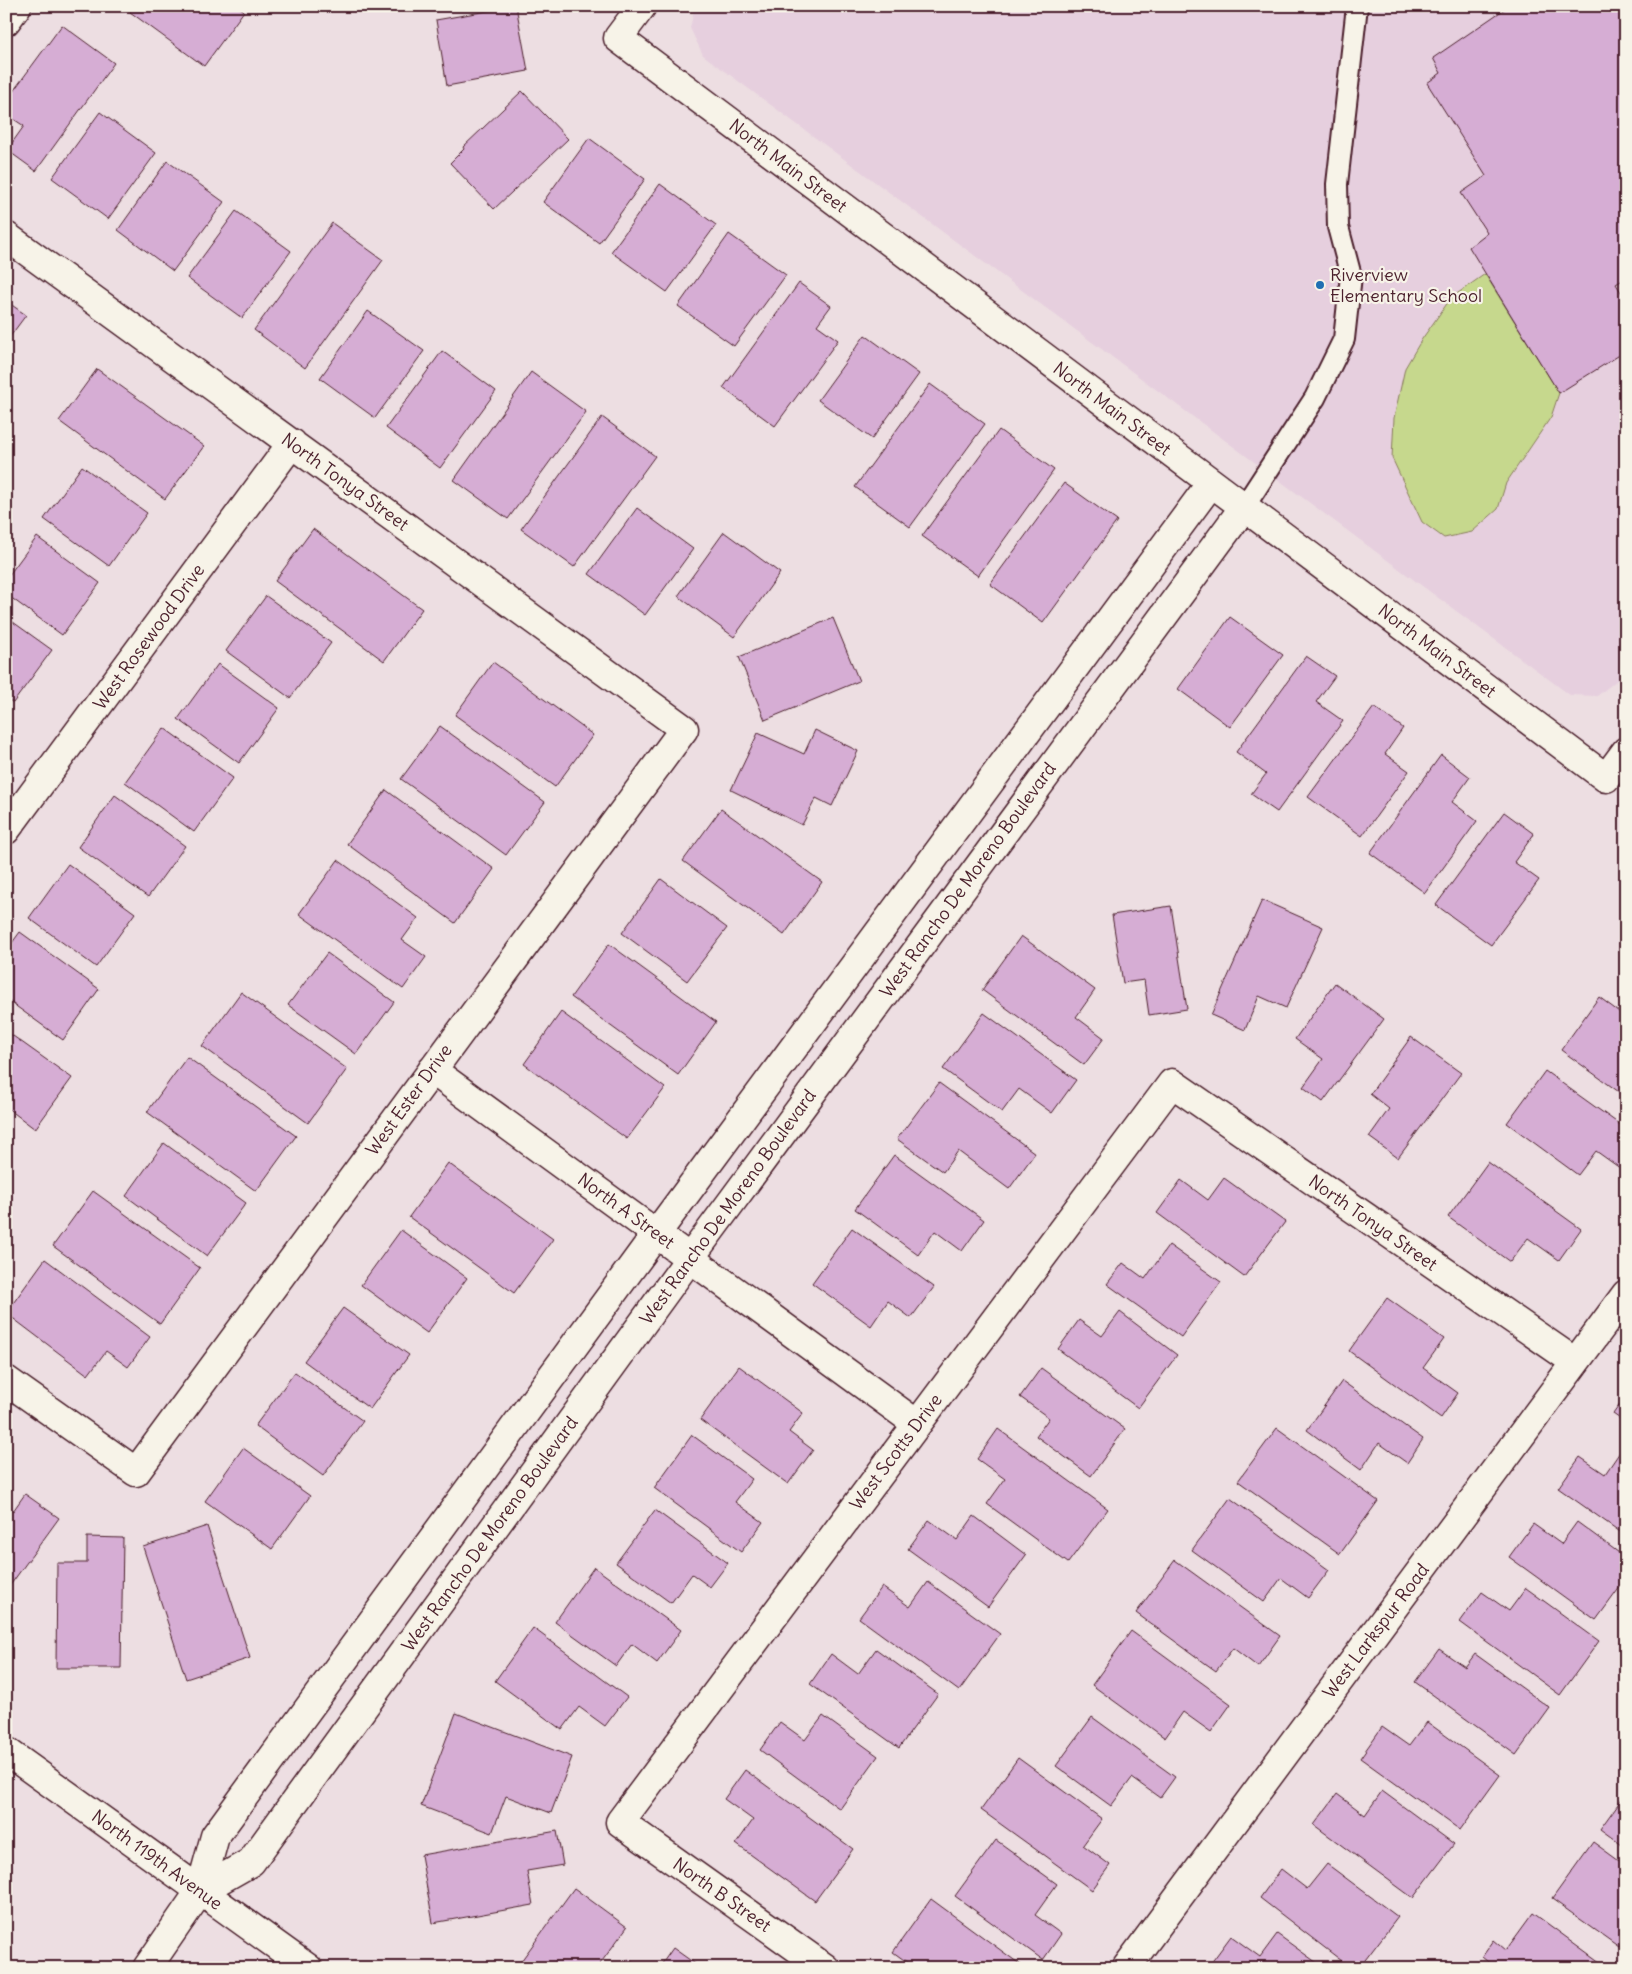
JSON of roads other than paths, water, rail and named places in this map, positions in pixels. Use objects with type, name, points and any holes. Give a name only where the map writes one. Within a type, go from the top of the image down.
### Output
[{"type":"street","points":[[6,22],[17,6]]},
{"type":"street","name":"North Main Street","points":[[642,6],[618,38],[1606,778],[1626,751]]},
{"type":"street","name":"North Tonya Street","points":[[6,236],[684,729]]},
{"type":"street","name":"West Rosewood Drive","points":[[6,830],[292,443]]},
{"type":"street","name":"West Rancho De Moreno Boulevard","points":[[147,1968],[200,1891],[215,1836],[656,1234],[1212,483]]},
{"type":"street","name":"West Rancho De Moreno Boulevard","points":[[200,1891],[251,1862],[690,1258],[1244,507]]},
{"type":"street","name":"West Ester Drive","points":[[6,1380],[136,1472],[684,729]]},
{"type":"street","name":"North A Street","points":[[432,1070],[917,1424]]},
{"type":"street","name":"North Tonya Street","points":[[1172,1083],[1575,1362]]},
{"type":"street","name":"West Scotts Drive","points":[[620,1822],[1172,1083]]},
{"type":"street","name":"West Larkspur Road","points":[[1126,1968],[1626,1294]]},
{"type":"street","name":"North 119th Avenue","points":[[6,1751],[308,1968]]},
{"type":"street","name":"North B Street","points":[[620,1822],[824,1968]]},
{"type":"lane","points":[[1244,507],[1315,398],[1344,339],[1350,276],[1338,227],[1337,184],[1356,6]]},
{"type":"place","name":"Riverview Elementary School","points":[[1320,285]]}]
